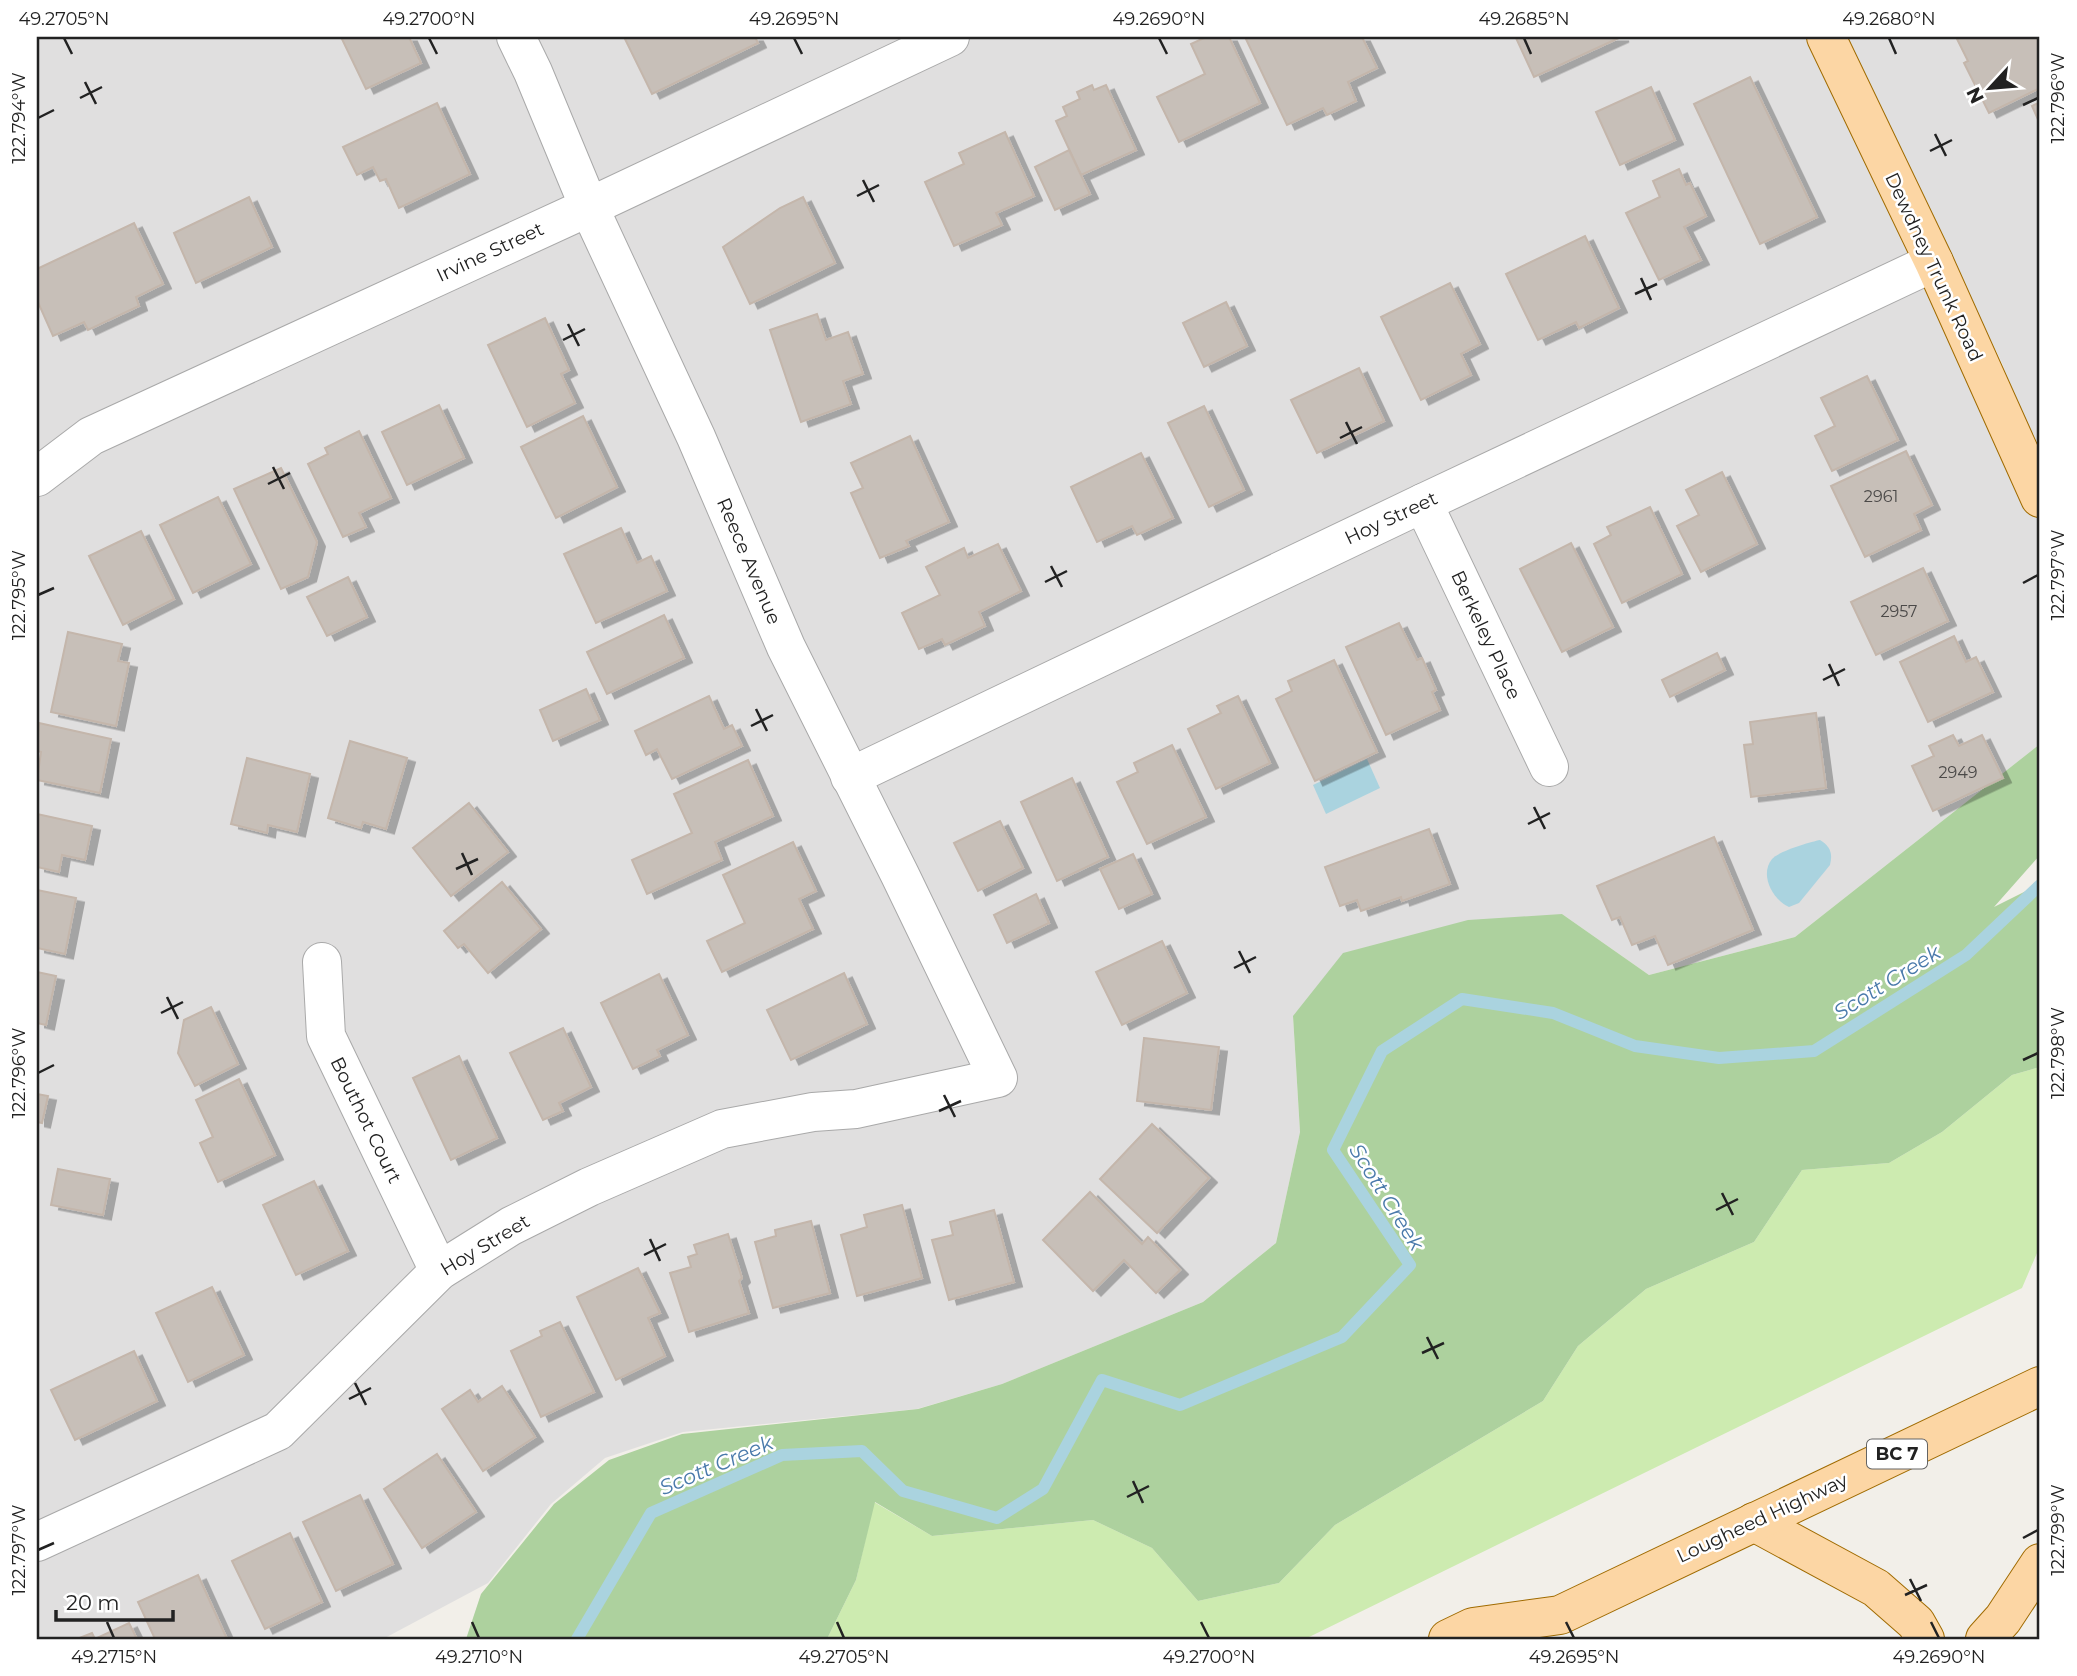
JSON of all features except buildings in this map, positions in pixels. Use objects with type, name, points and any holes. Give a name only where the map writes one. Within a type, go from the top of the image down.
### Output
[{"type":"main road","name":"Dewdney Trunk Road","points":[[1826,37],[1934,262],[2040,498]]},
{"type":"main road","name":"Lougheed Highway","points":[[1448,1639],[1473,1628],[1549,1627],[1754,1522],[2040,1386]]},
{"type":"main road","points":[[1754,1522],[1877,1588],[1916,1623],[1925,1639]]},
{"type":"main road","points":[[1985,1639],[2003,1619],[2040,1563]]},
{"type":"street","name":"Reece Avenue","points":[[516,37],[589,206],[696,437],[786,646],[998,1078]]},
{"type":"street","name":"Irvine Street","points":[[37,477],[91,436],[950,37]]},
{"type":"street","name":"Hoy Street","points":[[850,777],[1934,262]]},
{"type":"street","name":"Berkeley Place","points":[[1423,503],[1549,766]]},
{"type":"street","name":"Bouthot Court","points":[[322,961],[326,1036],[439,1271]]},
{"type":"street","name":"Hoy Street","points":[[37,1542],[278,1431],[439,1271],[511,1226],[589,1187],[722,1129],[813,1112],[856,1109],[998,1078]]},
{"type":"shaded area","points":[[37,37],[1821,37],[2040,505],[2040,744],[1795,937],[1649,975],[1562,914],[1293,1017],[1300,1132],[1276,1243],[1203,1302],[1002,1384],[917,1409],[683,1432],[605,1458],[551,1504],[488,1583],[383,1639],[37,1639]]},
{"type":"shaded area","points":[[1845,37],[2040,37],[2040,461],[2002,363]]},
{"type":"green space","points":[[2040,744],[2040,855],[1994,907],[2040,884],[2040,1067],[2012,1075],[1942,1132],[1889,1163],[1802,1170],[1754,1242],[1646,1289],[1578,1346],[1543,1401],[1335,1525],[1279,1583],[1198,1601],[1152,1548],[1093,1520],[932,1536],[875,1502],[856,1580],[827,1639],[466,1639],[481,1594],[554,1504],[609,1460],[682,1434],[918,1409],[1002,1384],[1203,1302],[1276,1243],[1300,1132],[1293,1016],[1343,953],[1468,920],[1562,914],[1649,975],[1795,937]]},
{"type":"green space","points":[[2040,1067],[2040,1246],[2022,1288],[1305,1639],[827,1639],[856,1580],[874,1502],[932,1536],[1093,1520],[1152,1548],[1198,1601],[1279,1583],[1335,1525],[1543,1401],[1578,1346],[1646,1289],[1754,1242],[1802,1170],[1889,1163],[1942,1132],[2012,1075]]},
{"type":"water","points":[[1367,759],[1380,788],[1326,814],[1313,785]]},
{"type":"water","points":[[1820,840],[1830,850],[1830,865],[1799,903],[1789,907],[1783,904],[1773,893],[1767,879],[1768,865],[1781,853]]},
{"type":"waterway","name":"Scott Creek","points":[[577,1639],[651,1513],[782,1455],[862,1451],[903,1491],[997,1518],[1043,1489],[1102,1380],[1180,1405],[1342,1337],[1410,1265],[1333,1150],[1382,1051],[1462,999],[1553,1013],[1635,1046],[1719,1058],[1814,1051],[1966,955],[2040,885]]}]
